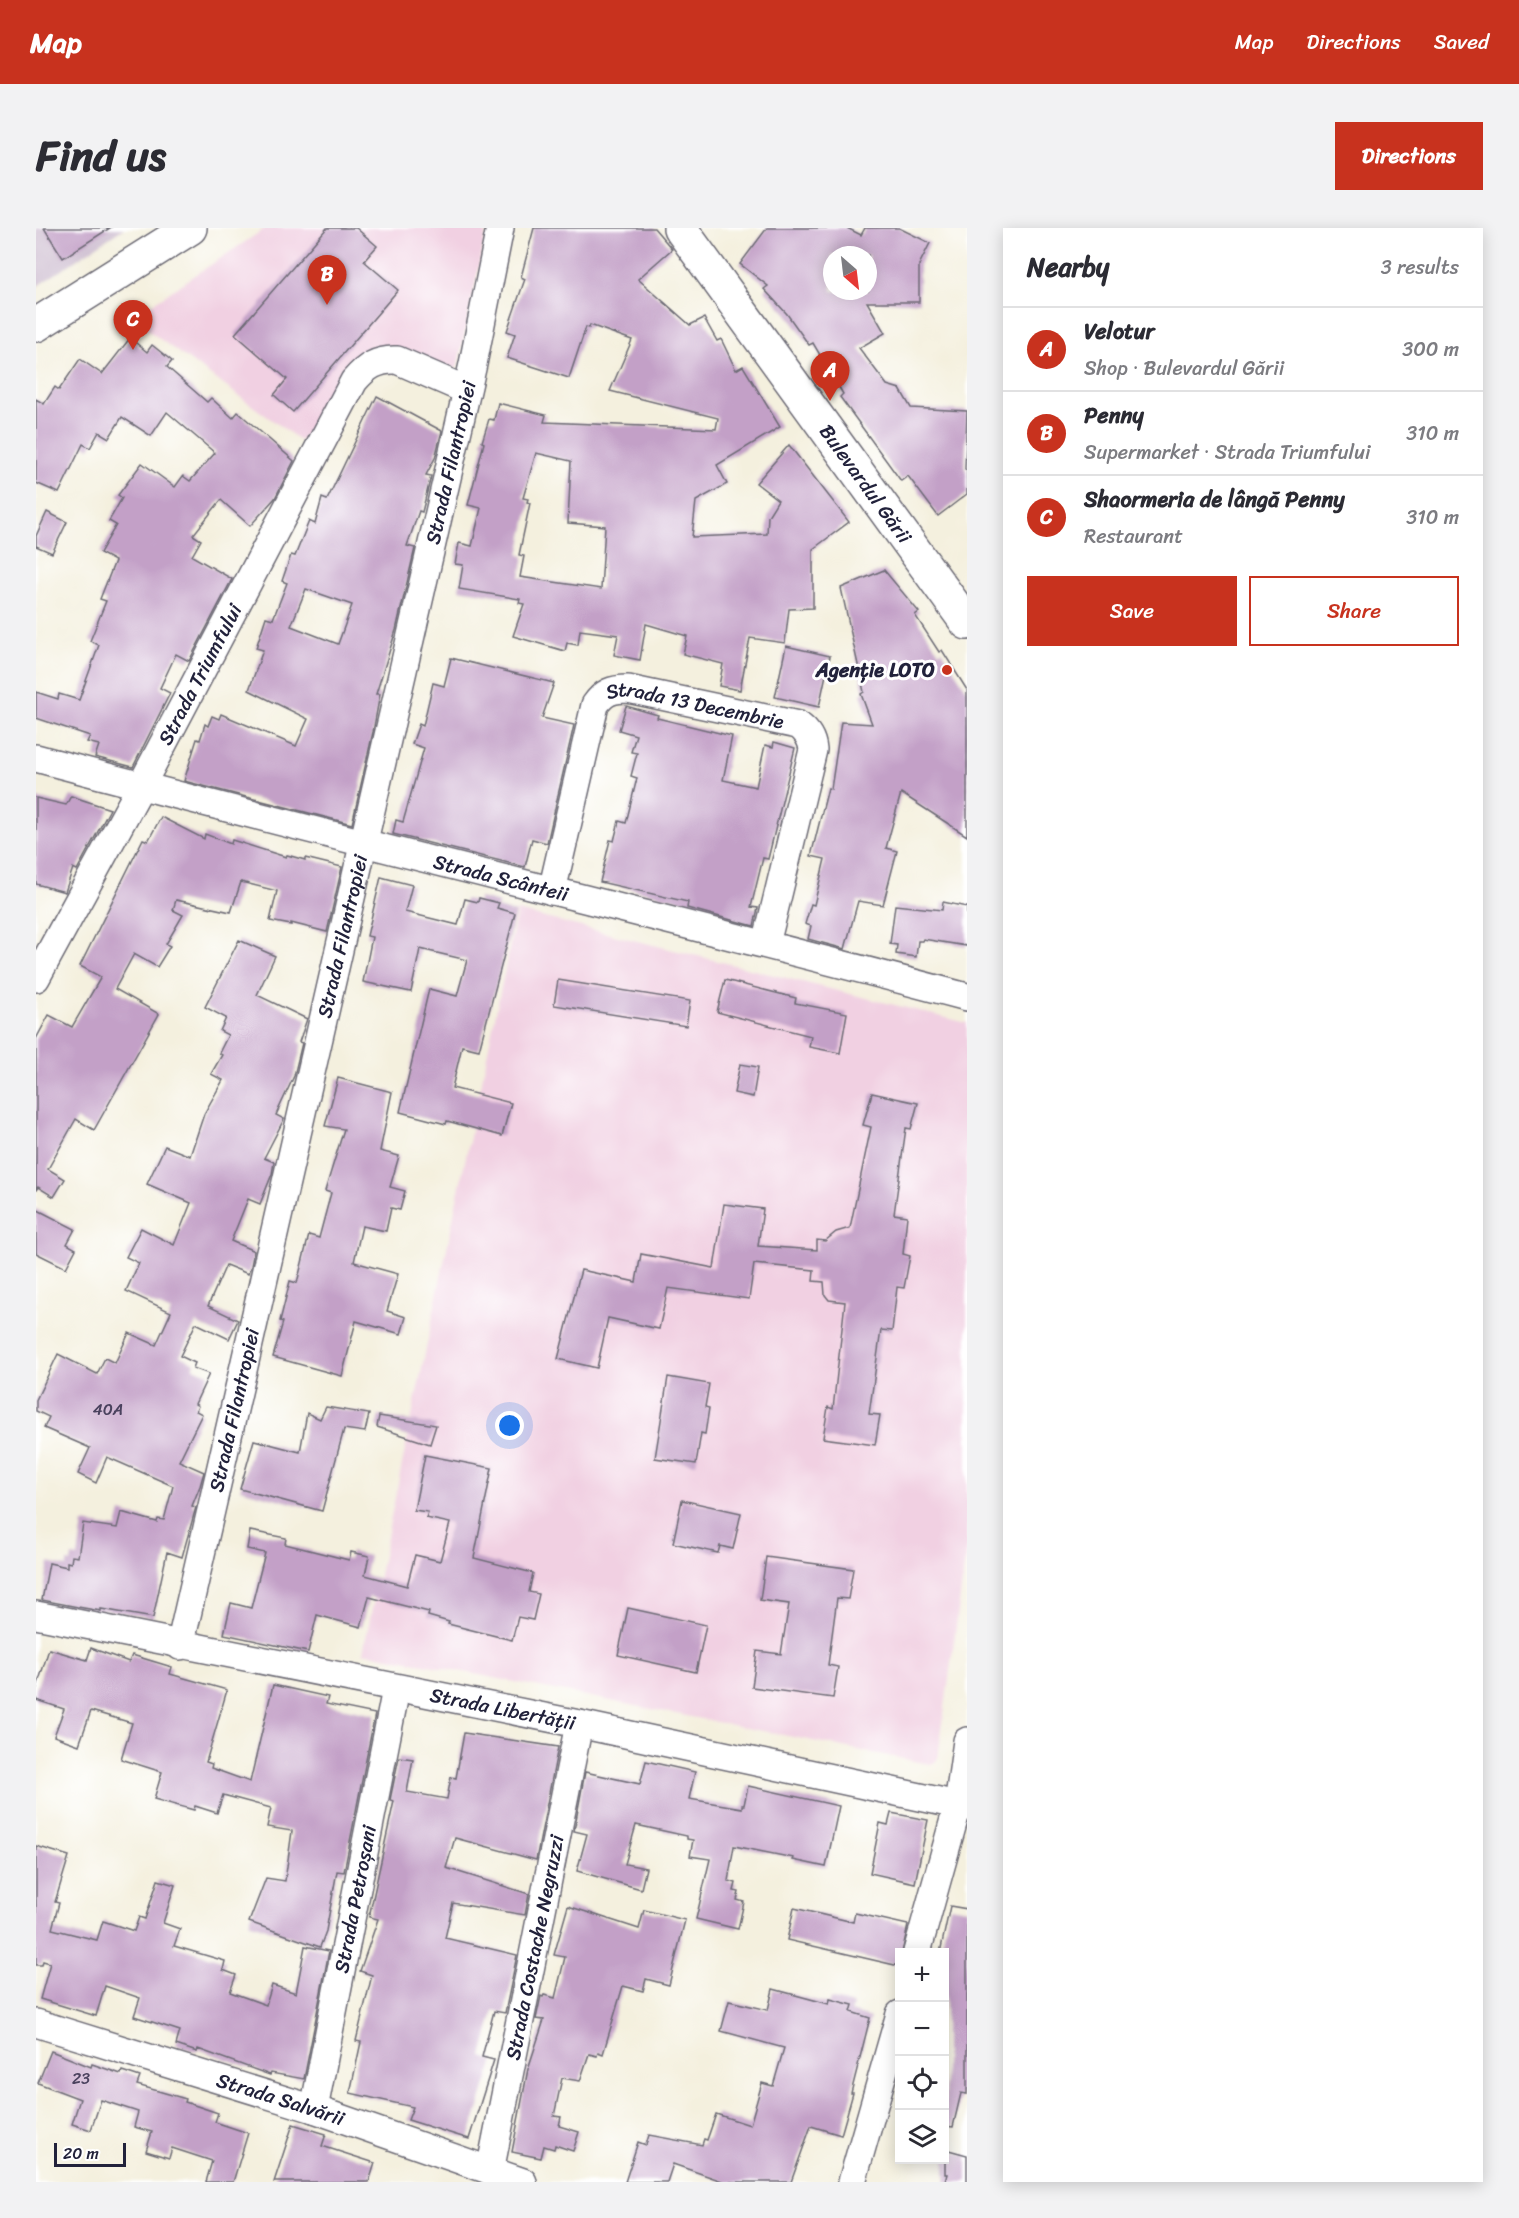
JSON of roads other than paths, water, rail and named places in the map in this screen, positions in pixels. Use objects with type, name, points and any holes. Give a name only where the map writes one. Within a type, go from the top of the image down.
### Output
[{"type":"street","points":[[36,325],[190,228]]},
{"type":"street","name":"Strada Filantropiei","points":[[180,1646],[466,390],[500,228]]},
{"type":"street","name":"Bulevardul Gării","points":[[680,228],[967,623]]},
{"type":"street","name":"Strada Triumfului","points":[[36,978],[141,786],[354,381],[364,370],[375,363],[397,360],[466,390]]},
{"type":"street","name":"Strada 13 Decembrie","points":[[552,891],[595,705],[601,696],[617,689],[628,689],[798,725],[805,729],[812,742],[813,750],[766,944]]},
{"type":"street","name":"Strada Scânteii","points":[[36,758],[363,844],[766,944],[967,997]]},
{"type":"street","name":"Strada Libertății","points":[[36,1615],[180,1646],[579,1724],[963,1806]]},
{"type":"street","name":"Strada Petroșani","points":[[314,2109],[396,1689]]},
{"type":"street","name":"Strada Costache Negruzzi","points":[[489,2171],[579,1724]]},
{"type":"street","points":[[919,1948],[963,1806],[967,1742]]},
{"type":"street","name":"Strada Salvării","points":[[36,2023],[314,2109],[523,2182]]},
{"type":"street","points":[[852,2182],[895,2032]]},
{"type":"place","name":"Penny","points":[[327,305]]},
{"type":"place","name":"Shaormeria de lângă Penny","points":[[133,350]]},
{"type":"place","name":"Velotur","points":[[830,401]]},
{"type":"place","name":"Agenție LOTO","points":[[947,670]]}]
